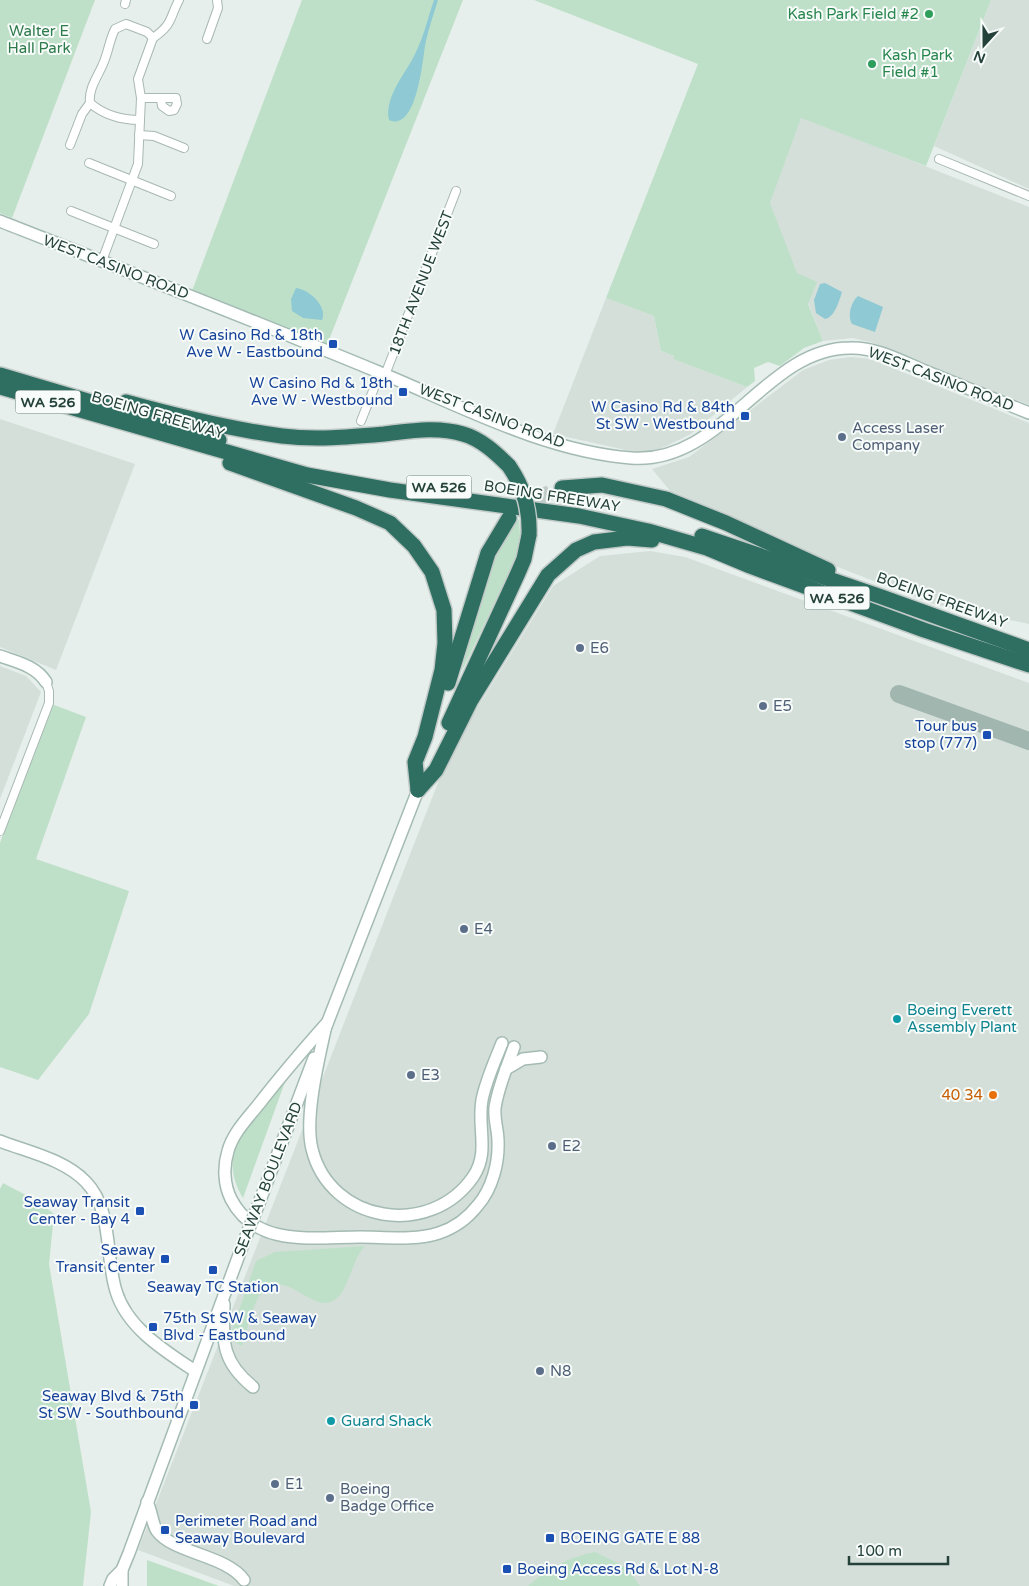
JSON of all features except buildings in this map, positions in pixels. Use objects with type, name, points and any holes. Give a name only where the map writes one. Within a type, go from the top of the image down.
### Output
[{"type":"highway","points":[[0,368],[190,419],[282,436],[333,438],[428,430],[464,434],[482,443],[509,466],[525,496],[529,512],[529,535],[524,559],[418,790]]},
{"type":"highway","name":"BOEING FREEWAY","points":[[0,375],[315,466],[381,479],[567,504],[627,515],[719,542],[879,596],[1029,650]]},
{"type":"highway","name":"BOEING FREEWAY","points":[[0,387],[307,475],[390,490],[612,522],[707,548],[750,566],[924,630],[1029,665]]},
{"type":"highway","points":[[97,416],[374,514],[390,523],[414,546],[424,558],[437,584],[444,610],[446,627],[442,670],[425,737],[415,762],[418,790]]},
{"type":"highway","points":[[562,488],[602,485],[666,499],[776,544],[879,596]]},
{"type":"highway","points":[[418,790],[488,553],[508,518]]},
{"type":"highway","points":[[418,790],[436,770],[471,700],[540,586],[562,560],[576,550],[612,538],[646,538],[750,566]]},
{"type":"highway","points":[[924,630],[1029,672]]},
{"type":"street","points":[[102,261],[138,164],[141,98],[138,79],[153,38],[165,29],[172,20],[179,0]]},
{"type":"street","points":[[207,39],[218,8],[217,0]]},
{"type":"street","points":[[70,145],[82,114],[90,103],[90,90],[106,57],[109,40],[115,28],[126,24],[147,32],[153,38]]},
{"type":"street","points":[[141,98],[161,99]]},
{"type":"street","points":[[90,103],[110,115],[126,120],[140,120]]},
{"type":"street","points":[[140,135],[154,136],[184,148]]},
{"type":"street","points":[[939,158],[1029,196]]},
{"type":"street","points":[[89,163],[171,196]]},
{"type":"street","name":"18TH AVENUE WEST","points":[[361,421],[456,191]]},
{"type":"street","points":[[71,212],[154,244]]},
{"type":"street","name":"WEST CASINO ROAD","points":[[0,221],[490,419],[540,437],[600,453],[643,459],[660,458],[698,441],[799,362],[836,348],[853,347],[886,354],[1029,413]]},
{"type":"street","points":[[0,656],[32,668],[46,682],[49,692],[48,703],[0,831]]},
{"type":"street","name":"SEAWAY BOULEVARD","points":[[122,1586],[122,1570],[225,1292],[418,790]]},
{"type":"street","points":[[327,1024],[316,1071],[310,1137],[315,1159],[326,1179],[342,1196],[369,1212],[390,1216],[416,1214],[439,1207],[458,1194],[473,1177],[479,1166],[484,1148],[482,1102],[502,1042]]},
{"type":"street","points":[[327,1024],[288,1067],[237,1132],[227,1152],[225,1175],[233,1202],[249,1222],[271,1234],[294,1237],[418,1236],[437,1234],[455,1226],[478,1205],[489,1188],[497,1163],[498,1140],[495,1110],[498,1092],[514,1047]]},
{"type":"street","points":[[506,1069],[523,1059],[541,1057]]},
{"type":"street","points":[[0,1141],[60,1164],[86,1182],[97,1197],[103,1212],[110,1267],[116,1291],[124,1308],[135,1323],[155,1343],[196,1371]]},
{"type":"street","points":[[225,1292],[225,1352],[241,1377],[253,1386]]},
{"type":"street","points":[[147,1502],[153,1513],[155,1528],[164,1538],[204,1555],[240,1574],[244,1580]]},
{"type":"street","name":"SEAWAY BOULEVARD","points":[[110,1586],[113,1579],[122,1570]]},
{"type":"shaded area","points":[[991,0],[1029,0],[1029,189],[934,146]]},
{"type":"shaded area","points":[[801,117],[1029,207],[1029,405],[873,343],[853,338],[823,341],[769,203]]},
{"type":"shaded area","points":[[606,298],[654,316],[661,351],[674,356],[673,359],[747,387],[691,434],[658,450],[639,453],[553,434]]},
{"type":"shaded area","points":[[851,357],[870,359],[1029,423],[1029,624],[933,604],[830,564],[671,492],[652,469],[689,457],[803,370],[829,360]]},
{"type":"shaded area","points":[[0,419],[135,464],[56,670],[0,647]]},
{"type":"shaded area","points":[[650,551],[685,557],[1029,683],[1029,1586],[234,1586],[138,1550],[450,752],[553,586],[600,556]]},
{"type":"shaded area","points":[[0,666],[26,676],[41,692],[0,799]]},
{"type":"green space","name":"Walter E Hall Park","points":[[0,0],[95,0],[12,218],[0,213]]},
{"type":"green space","points":[[302,0],[463,0],[325,350],[190,296]]},
{"type":"green space","points":[[534,0],[991,0],[926,166],[801,118],[770,203],[797,273],[817,282],[808,304],[823,341],[804,348],[780,366],[768,362],[754,368],[755,381],[747,387],[673,359],[674,356],[661,351],[654,316],[606,298],[698,64]]},
{"type":"green space","points":[[519,519],[520,536],[516,558],[462,671],[490,571],[508,534]]},
{"type":"green space","points":[[49,703],[86,717],[36,859],[129,891],[89,1014],[38,1080],[0,1067],[0,843]]},
{"type":"green space","points":[[285,1082],[243,1198],[235,1180],[233,1164],[235,1149],[250,1121]]},
{"type":"green space","points":[[3,1183],[39,1202],[54,1214],[49,1264],[91,1512],[83,1586],[0,1586],[0,1189]]},
{"type":"green space","points":[[365,1246],[342,1291],[333,1301],[324,1303],[315,1301],[287,1286],[278,1284],[269,1287],[257,1300],[242,1346],[229,1339],[256,1261],[275,1252]]},
{"type":"green space","points":[[595,1552],[626,1567],[640,1586],[528,1586],[559,1564]]},
{"type":"green space","points":[[147,1560],[219,1586],[147,1586]]},
{"type":"water","points":[[434,0],[438,0],[426,40],[416,96],[405,117],[398,121],[389,120],[388,111],[393,93],[419,46]]},
{"type":"water","points":[[825,283],[842,292],[834,312],[825,319],[816,313],[814,300],[820,284]]},
{"type":"water","points":[[296,288],[312,295],[316,299],[322,310],[322,320],[303,318],[292,311],[291,299]]},
{"type":"water","points":[[858,296],[883,307],[875,332],[852,324],[850,309]]},
{"type":"taxiway","points":[[899,694],[1029,741]]},
{"type":"tunnel","points":[[516,510],[531,500],[562,488]]},
{"type":"place","name":"Kash Park Field #2","points":[[929,14]]},
{"type":"place","name":"Kash Park Field #1","points":[[872,64]]},
{"type":"place","name":"W Casino Rd & 18th Ave W - Eastbound","points":[[333,344]]},
{"type":"place","name":"W Casino Rd & 18th Ave W - Westbound","points":[[403,392]]},
{"type":"place","name":"W Casino Rd & 84th St SW - Westbound","points":[[745,416]]},
{"type":"place","name":"Access Laser Company","points":[[842,437]]},
{"type":"place","name":"E6","points":[[580,648]]},
{"type":"place","name":"E5","points":[[763,706]]},
{"type":"place","name":"Tour bus stop (777)","points":[[987,735]]},
{"type":"place","name":"E4","points":[[464,929]]},
{"type":"place","name":"Boeing Everett Assembly Plant","points":[[897,1019]]},
{"type":"place","name":"E3","points":[[411,1075]]},
{"type":"place","name":"40 34","points":[[993,1095]]},
{"type":"place","name":"E2","points":[[552,1146]]},
{"type":"place","name":"Seaway Transit Center - Bay 4","points":[[140,1211]]},
{"type":"place","name":"Seaway Transit Center","points":[[165,1259]]},
{"type":"place","name":"Seaway TC Station","points":[[213,1270]]},
{"type":"place","name":"75th St SW & Seaway Blvd - Eastbound","points":[[153,1327]]},
{"type":"place","name":"N8","points":[[540,1371]]},
{"type":"place","name":"Seaway Blvd & 75th St SW - Southbound","points":[[194,1405]]},
{"type":"place","name":"Guard Shack","points":[[331,1421]]},
{"type":"place","name":"E1","points":[[275,1484]]},
{"type":"place","name":"Boeing Badge Office","points":[[330,1498]]},
{"type":"place","name":"Perimeter Road and Seaway Boulevard","points":[[165,1530]]},
{"type":"place","name":"BOEING GATE E 88","points":[[550,1538]]},
{"type":"place","name":"Boeing Access Rd & Lot N-8","points":[[507,1569]]}]
